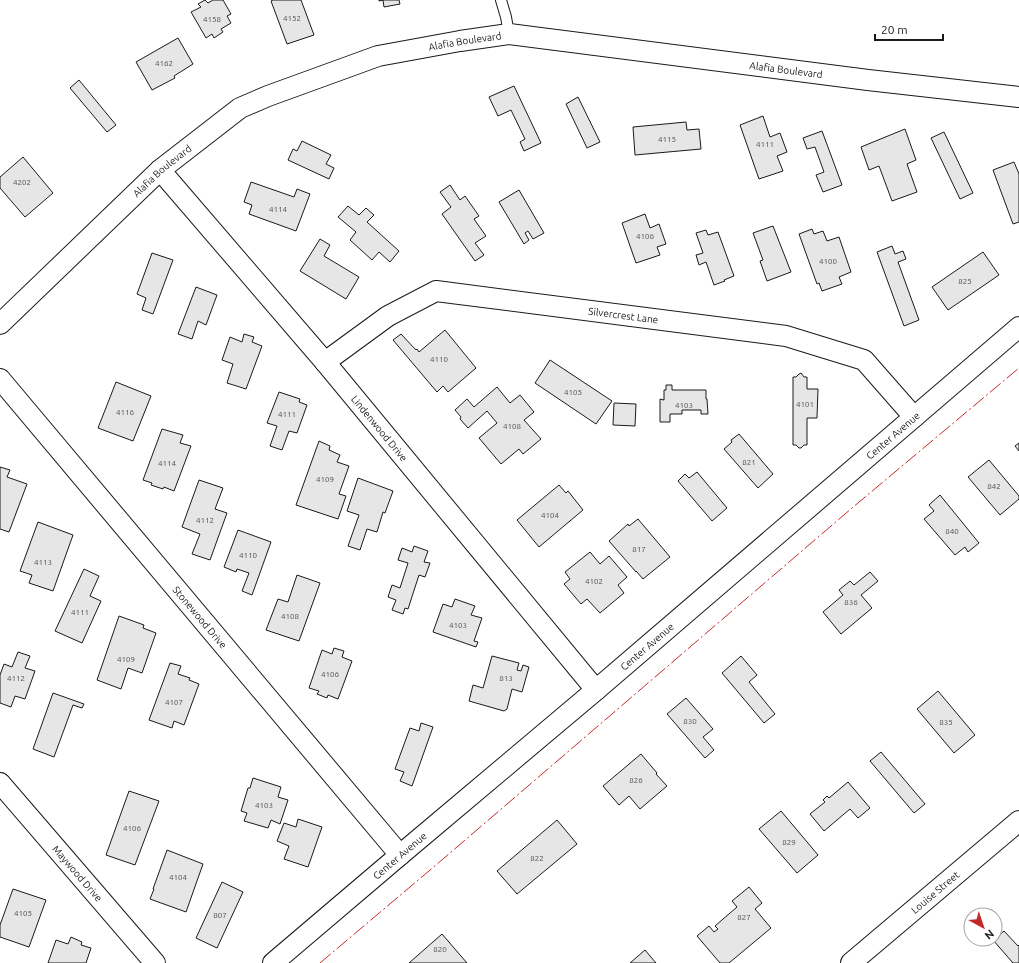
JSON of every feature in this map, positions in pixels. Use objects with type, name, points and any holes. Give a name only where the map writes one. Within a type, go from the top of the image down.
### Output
[{"type":"street","name":"Alafia Boulevard","points":[[0,324],[160,170],[240,108],[268,96],[378,56],[460,41],[509,34],[868,80],[1019,97]]},
{"type":"street","name":"Lindenwood Drive","points":[[160,170],[325,362],[596,690]]},
{"type":"street","name":"Silvercrest Lane","points":[[325,362],[388,316],[436,291],[786,336],[864,360],[914,417]]},
{"type":"street","name":"Center Avenue","points":[[273,963],[596,690],[1019,327]]},
{"type":"street","name":"Stonewood Drive","points":[[0,379],[400,855]]},
{"type":"street","name":"Maywood Drive","points":[[0,783],[156,963]]},
{"type":"street","name":"Louise Street","points":[[851,963],[1019,821]]},
{"type":"lane","points":[[501,0],[509,34]]},
{"type":"building","points":[[205,0],[208,3],[213,0],[223,0],[231,14],[227,16],[231,23],[221,29],[223,32],[214,38],[212,34],[206,38],[191,12],[201,7],[198,4]]},
{"type":"building","points":[[301,0],[314,35],[287,44],[271,1]]},
{"type":"building","points":[[383,0],[399,0],[400,4],[384,7]]},
{"type":"building","points":[[178,38],[193,64],[174,76],[175,78],[152,90],[136,62]]},
{"type":"building","points":[[79,80],[116,125],[107,132],[70,88]]},
{"type":"building","points":[[514,86],[541,143],[524,151],[520,142],[525,139],[511,110],[498,116],[489,97]]},
{"type":"building","points":[[578,97],[600,142],[587,148],[566,104]]},
{"type":"building","points":[[763,116],[770,137],[780,133],[787,152],[777,156],[783,171],[759,179],[740,125]]},
{"type":"building","points":[[686,122],[687,130],[699,129],[701,149],[635,155],[633,127]]},
{"type":"building","points":[[905,129],[916,160],[907,164],[917,192],[892,201],[879,166],[869,170],[861,147]]},
{"type":"building","points":[[822,131],[842,185],[823,192],[816,175],[824,172],[815,147],[807,149],[803,138]]},
{"type":"building","points":[[944,132],[973,193],[960,199],[931,138]]},
{"type":"building","points":[[302,141],[331,155],[326,164],[334,168],[329,179],[288,160],[293,149],[297,151]]},
{"type":"building","points":[[23,157],[53,193],[25,217],[0,188],[0,177]]},
{"type":"building","points":[[1014,162],[1019,174],[1019,222],[1013,224],[993,170]]},
{"type":"building","points":[[251,182],[294,197],[297,189],[310,194],[296,231],[249,214],[252,205],[244,202]]},
{"type":"building","points":[[450,185],[460,200],[465,196],[479,216],[474,219],[486,236],[475,243],[484,255],[475,261],[442,214],[451,207],[440,192]]},
{"type":"building","points":[[519,190],[544,233],[533,239],[528,231],[525,233],[529,240],[524,244],[499,202]]},
{"type":"building","points":[[348,206],[359,215],[366,208],[374,215],[367,222],[399,251],[390,262],[379,252],[372,260],[350,240],[356,232],[338,217]]},
{"type":"building","points":[[645,214],[650,228],[659,224],[666,244],[657,247],[660,255],[636,263],[622,223]]},
{"type":"building","points":[[773,226],[791,272],[767,281],[760,261],[763,260],[753,233]]},
{"type":"building","points":[[812,229],[814,234],[823,231],[827,241],[839,237],[851,272],[839,277],[842,284],[822,291],[819,283],[817,284],[799,234]]},
{"type":"building","points":[[706,230],[708,235],[718,232],[734,276],[714,285],[706,262],[699,265],[696,255],[703,253],[696,233]]},
{"type":"building","points":[[320,239],[330,245],[324,256],[359,277],[346,299],[300,271]]},
{"type":"building","points":[[892,246],[895,254],[903,251],[906,259],[898,262],[919,320],[904,326],[877,252]]},
{"type":"building","points":[[983,252],[999,275],[948,310],[932,287]]},
{"type":"building","points":[[152,253],[173,260],[153,314],[142,310],[146,298],[137,294]]},
{"type":"building","points":[[196,287],[217,295],[206,325],[198,321],[192,339],[178,334]]},
{"type":"building","points":[[445,330],[476,368],[448,392],[443,386],[437,392],[393,340],[401,334],[419,352]]},
{"type":"building","points":[[244,334],[254,337],[252,342],[262,346],[246,389],[227,383],[233,364],[222,360],[230,337],[242,342]]},
{"type":"building","points":[[550,360],[612,401],[596,424],[535,383]]},
{"type":"building","points":[[801,373],[804,377],[807,377],[807,389],[818,389],[817,418],[807,418],[807,445],[799,448],[796,445],[793,445],[793,377],[796,377]]},
{"type":"building","points":[[116,382],[151,396],[133,441],[98,428]]},
{"type":"building","points":[[666,385],[672,385],[672,390],[706,390],[708,414],[701,414],[701,410],[682,410],[682,414],[670,414],[670,422],[660,422],[660,399],[664,400],[664,390],[666,390]]},
{"type":"building","points":[[497,387],[510,403],[520,395],[534,412],[524,420],[541,439],[523,454],[519,449],[501,464],[479,438],[497,423],[487,411],[468,428],[460,419],[461,417],[455,410],[467,399],[474,407]]},
{"type":"building","points":[[279,392],[300,399],[299,402],[307,405],[297,433],[289,431],[282,450],[270,446],[277,426],[267,423]]},
{"type":"building","points":[[614,403],[636,404],[635,426],[613,425]]},
{"type":"building","points":[[162,429],[183,435],[180,443],[191,446],[174,491],[164,487],[163,489],[151,485],[152,483],[143,480]]},
{"type":"building","points":[[739,434],[773,474],[758,488],[724,449],[732,442],[731,440]]},
{"type":"building","points":[[319,441],[330,446],[329,450],[340,455],[337,462],[349,466],[339,494],[346,496],[338,519],[296,505]]},
{"type":"building","points":[[1019,443],[1019,451],[1015,446]]},
{"type":"building","points":[[989,460],[1019,496],[1019,499],[1000,515],[968,477]]},
{"type":"building","points":[[0,467],[10,470],[7,477],[27,484],[9,532],[0,529]]},
{"type":"building","points":[[697,472],[727,508],[712,521],[678,481],[685,474],[689,478]]},
{"type":"building","points":[[358,478],[393,491],[385,513],[383,512],[377,532],[367,529],[360,550],[348,546],[359,515],[347,511]]},
{"type":"building","points":[[199,480],[223,488],[215,509],[227,513],[210,560],[192,554],[200,534],[182,527]]},
{"type":"building","points":[[559,485],[566,493],[568,491],[583,510],[539,547],[517,520]]},
{"type":"building","points":[[940,495],[979,543],[968,552],[965,547],[955,555],[924,519],[934,511],[929,505]]},
{"type":"building","points":[[638,519],[670,557],[643,579],[609,541],[628,524],[629,526]]},
{"type":"building","points":[[38,522],[73,535],[53,591],[29,583],[32,575],[20,571]]},
{"type":"building","points":[[238,530],[271,542],[252,595],[242,591],[249,573],[237,569],[236,572],[224,567]]},
{"type":"building","points":[[414,546],[428,551],[424,562],[430,563],[425,577],[419,575],[408,609],[405,608],[403,614],[392,610],[396,600],[388,597],[392,585],[400,588],[408,563],[398,560],[402,548],[412,552]]},
{"type":"building","points":[[590,552],[600,564],[609,556],[627,577],[618,585],[624,593],[600,613],[587,599],[581,604],[564,584],[570,579],[565,572]]},
{"type":"building","points":[[84,569],[99,576],[90,596],[101,601],[82,643],[55,631]]},
{"type":"building","points":[[870,572],[878,581],[861,595],[872,608],[841,634],[823,612],[843,595],[839,590],[850,581],[854,585]]},
{"type":"building","points":[[297,575],[320,583],[299,641],[266,630],[278,599],[288,602]]},
{"type":"building","points":[[455,599],[475,606],[471,615],[482,618],[474,641],[478,642],[476,647],[433,632],[443,604],[452,607]]},
{"type":"building","points":[[119,616],[144,625],[143,628],[156,633],[142,673],[128,668],[121,689],[97,680]]},
{"type":"building","points":[[334,648],[344,651],[342,657],[352,661],[338,699],[328,695],[327,698],[317,694],[319,691],[309,688],[322,650],[332,654]]},
{"type":"building","points":[[18,652],[30,656],[25,668],[35,671],[25,699],[15,696],[11,707],[0,703],[0,675],[4,664],[12,667]]},
{"type":"building","points":[[492,656],[519,663],[517,670],[521,671],[523,665],[529,667],[522,692],[512,689],[507,709],[504,711],[469,701],[473,685],[483,688]]},
{"type":"building","points":[[741,656],[757,675],[749,682],[775,714],[764,723],[722,673]]},
{"type":"building","points":[[170,663],[181,666],[178,674],[190,678],[189,680],[199,684],[184,725],[174,721],[172,728],[149,720]]},
{"type":"building","points":[[938,691],[975,735],[954,753],[917,709]]},
{"type":"building","points":[[53,693],[84,704],[82,708],[73,705],[54,757],[33,749]]},
{"type":"building","points":[[686,698],[713,729],[703,737],[714,750],[705,758],[667,714]]},
{"type":"building","points":[[421,723],[433,727],[412,786],[400,781],[404,772],[395,769],[410,728],[419,731]]},
{"type":"building","points":[[881,752],[925,804],[914,813],[870,761]]},
{"type":"building","points":[[641,754],[667,786],[640,809],[629,796],[619,805],[603,786]]},
{"type":"building","points":[[253,778],[281,787],[278,797],[288,800],[280,824],[271,820],[268,828],[244,821],[247,813],[241,811],[248,788],[250,788]]},
{"type":"building","points":[[848,782],[870,808],[858,818],[850,809],[824,831],[810,814],[825,802],[823,800],[827,796],[829,798]]},
{"type":"building","points":[[129,791],[159,801],[135,865],[106,855]]},
{"type":"building","points":[[781,811],[818,855],[797,873],[759,829]]},
{"type":"building","points":[[298,819],[322,827],[308,867],[284,859],[289,846],[277,841],[284,823],[296,827]]},
{"type":"building","points":[[557,820],[577,844],[517,894],[497,871]]},
{"type":"building","points":[[167,850],[203,864],[186,912],[150,899]]},
{"type":"building","points":[[222,882],[243,892],[217,948],[196,938]]},
{"type":"building","points":[[749,887],[762,903],[755,909],[771,928],[729,963],[720,963],[697,936],[709,926],[714,932],[718,929],[715,926],[737,907],[732,901]]},
{"type":"building","points":[[13,889],[46,900],[29,947],[0,937],[0,925]]},
{"type":"building","points":[[1004,931],[1018,946],[1019,945],[1019,963],[1013,963],[999,947],[1003,947]]},
{"type":"building","points":[[442,934],[467,963],[409,963]]},
{"type":"building","points":[[71,937],[82,942],[81,945],[91,948],[86,963],[48,963],[56,940],[68,944]]},
{"type":"building","points":[[645,950],[656,963],[630,963]]},
{"type":"power","points":[[320,963],[852,508],[1019,368]]}]
